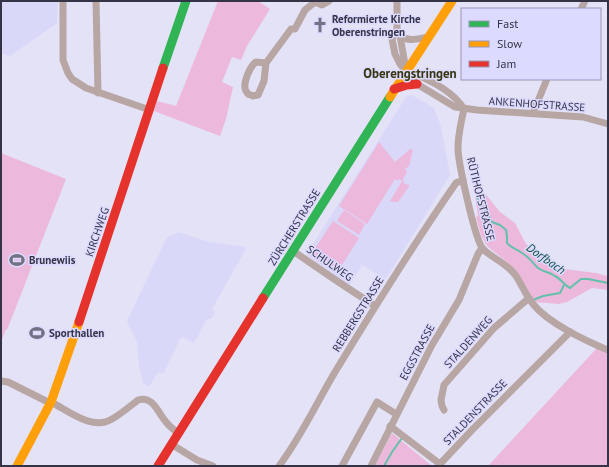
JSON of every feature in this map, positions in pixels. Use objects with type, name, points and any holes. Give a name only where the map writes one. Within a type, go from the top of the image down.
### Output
[{"type":"main road","name":"KIRCHWEG","points":[[16,466],[50,402],[73,341],[186,1]]},
{"type":"main road","name":"ZÜRCHERSTRASSE","points":[[158,466],[394,89],[452,1]]},
{"type":"main road","points":[[394,89],[417,84]]},
{"type":"street","points":[[63,1],[62,52],[65,66],[72,79],[78,84],[98,93],[150,110]]},
{"type":"street","points":[[96,1],[98,93]]},
{"type":"street","points":[[266,63],[256,62],[251,65],[245,88],[248,94],[253,96],[258,95],[264,81],[266,63],[291,30],[296,27],[305,10],[315,2],[322,5],[329,1]]},
{"type":"street","points":[[396,1],[399,32],[406,71],[417,84],[455,107],[464,109]]},
{"type":"street","points":[[399,32],[404,39],[410,40],[428,37]]},
{"type":"street","points":[[406,71],[422,76],[458,100],[464,109]]},
{"type":"street","points":[[533,113],[547,80]]},
{"type":"street","name":"ANKENHOFSTRASSE","points":[[464,109],[583,117],[608,124]]},
{"type":"street","name":"RÜTIHOFSTRASSE","points":[[464,109],[458,150],[463,180],[477,235],[482,248],[507,266],[516,275],[529,298],[543,315],[590,343],[608,350]]},
{"type":"street","name":"REBBERGSTRASSE","points":[[279,466],[292,448],[375,306],[456,183],[463,180]]},
{"type":"street","name":"EGGSTRASSE","points":[[371,466],[432,345],[459,300],[478,254],[482,248]]},
{"type":"street","name":"SCHULWEG","points":[[293,251],[375,306]]},
{"type":"street","name":"STALDENWEG","points":[[444,410],[441,400],[444,385],[494,328],[529,298]]},
{"type":"street","name":"STALDENSTRASSE","points":[[390,426],[440,464],[570,332]]},
{"type":"street","points":[[1,381],[8,382],[85,420],[97,424],[111,420],[138,400],[148,400],[152,403],[170,427],[178,433]]},
{"type":"street","points":[[342,466],[377,402],[396,414]]},
{"type":"street","points":[[171,444],[197,460],[213,466]]},
{"type":"shaded area","points":[[1,1],[58,1],[57,23],[10,56],[1,53]]},
{"type":"shaded area","points":[[218,1],[258,1],[270,9],[247,46],[241,60],[232,57],[222,82],[233,87],[226,119],[220,136],[154,111],[157,101],[176,106]]},
{"type":"shaded area","points":[[412,95],[434,108],[441,126],[450,175],[386,279],[362,265],[349,286],[306,255],[406,97]]},
{"type":"shaded area","points":[[379,142],[395,162],[410,149],[413,150],[409,166],[405,169],[407,172],[403,179],[404,184],[410,185],[398,202],[392,202],[390,201],[402,181],[395,179],[367,224],[339,206]]},
{"type":"shaded area","name":"Brunewiis","points":[[1,153],[66,179],[1,342]]},
{"type":"shaded area","points":[[482,190],[500,212],[515,223],[526,244],[556,268],[608,276],[608,290],[592,288],[567,302],[559,304],[535,302],[508,263],[487,246],[481,235],[476,217],[478,216],[475,197]]},
{"type":"shaded area","points":[[344,210],[365,224],[359,235],[337,221]]},
{"type":"shaded area","points":[[333,221],[359,238],[337,273],[310,256]]},
{"type":"shaded area","points":[[179,232],[209,242],[247,247],[212,309],[215,313],[211,319],[207,319],[194,343],[181,337],[163,374],[158,372],[149,387],[143,383],[139,367],[137,342],[127,321],[167,237]]},
{"type":"shaded area","points":[[597,348],[608,352],[608,466],[488,466]]},
{"type":"shaded area","points":[[392,433],[432,466],[375,466]]},
{"type":"waterway","name":"Dorfbach","points":[[476,196],[492,222],[500,225],[506,230],[507,243],[527,256],[538,268],[553,275],[570,288],[581,279],[608,283]]},
{"type":"waterway","points":[[533,300],[543,296],[560,293],[564,285]]},
{"type":"waterway","points":[[384,466],[402,438]]},
{"type":"traffic: fast","points":[[163,68],[186,1]]},
{"type":"traffic: fast","points":[[263,298],[390,97]]},
{"type":"traffic: slow","points":[[390,97],[452,1]]},
{"type":"traffic: slow","points":[[17,466],[51,402],[79,322]]},
{"type":"traffic: jam","points":[[79,322],[163,68]]},
{"type":"traffic: jam","points":[[394,89],[417,84]]},
{"type":"traffic: jam","points":[[158,466],[263,298]]},
{"type":"place","name":"Reformierte Kirche Oberenstringen","points":[[320,25]]},
{"type":"place","name":"Brunewiis","points":[[17,260]]},
{"type":"place","name":"Sporthallen","points":[[37,333]]},
{"type":"district","name":"Oberengstringen","points":[[410,73]]}]
